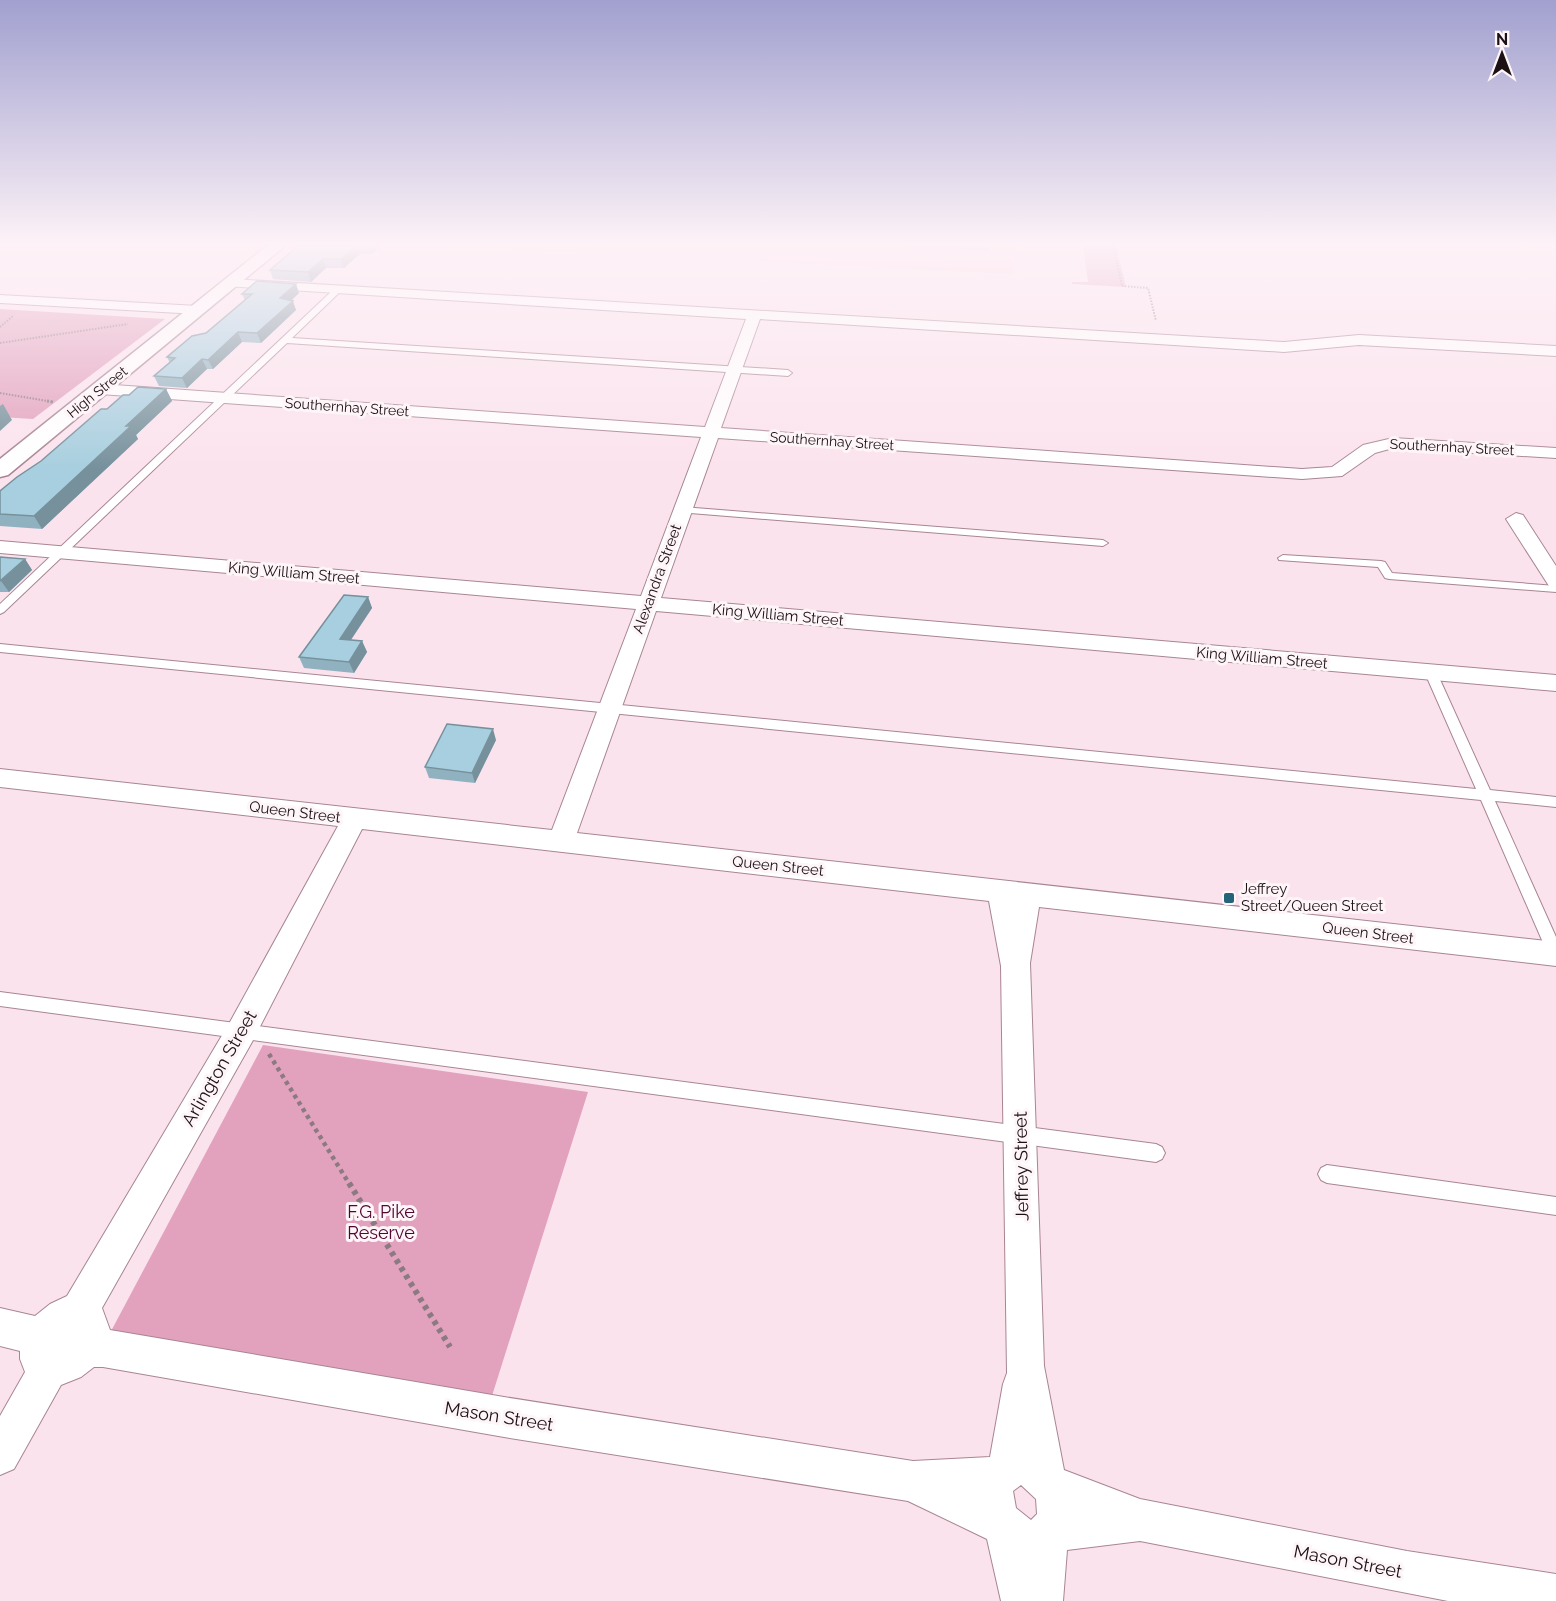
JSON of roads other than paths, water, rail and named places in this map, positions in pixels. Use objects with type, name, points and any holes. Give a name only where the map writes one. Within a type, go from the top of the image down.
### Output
[{"type":"main road","name":"High Street","points":[[0,470],[186,320]]},
{"type":"street","name":"Alexandra Street","points":[[561,842],[753,320]]},
{"type":"street","points":[[820,320],[1284,347],[1359,340],[1556,351]]},
{"type":"street","name":"Southernhay Street","points":[[100,389],[1320,475],[1336,472],[1375,446],[1393,442],[1556,453]]},
{"type":"street","points":[[1516,519],[1556,582]]},
{"type":"street","name":"King William Street","points":[[0,547],[1556,683]]},
{"type":"street","name":"Queen Street","points":[[0,778],[1556,954]]},
{"type":"street","name":"Arlington Street","points":[[82,1331],[252,1038],[355,818]]},
{"type":"street","name":"Jeffrey Street","points":[[1014,892],[1025,918],[1016,966],[1026,1475],[1058,1509],[1057,1521],[1027,1530]]},
{"type":"street","points":[[0,1327],[69,1364],[82,1331]]},
{"type":"street","name":"Mason Street","points":[[82,1331],[103,1348],[504,1417],[913,1481],[1026,1475],[1140,1520],[1407,1573],[1556,1596]]},
{"type":"street","points":[[0,1455],[45,1353]]},
{"type":"street","points":[[1026,1475],[993,1491],[993,1502],[1027,1530],[1041,1601]]},
{"type":"street","name":"Mason Street","points":[[913,1481],[1027,1530],[1140,1520]]},
{"type":"street","points":[[1023,1601],[1027,1530]]},
{"type":"lane","points":[[0,610],[307,320]]},
{"type":"lane","points":[[285,340],[788,373]]},
{"type":"lane","points":[[682,510],[1103,543]]},
{"type":"lane","points":[[1282,558],[1381,564],[1389,576],[1556,589]]},
{"type":"lane","points":[[0,648],[1556,802]]},
{"type":"lane","points":[[1431,673],[1488,795],[1556,954]]},
{"type":"lane","points":[[0,999],[252,1038],[1020,1133],[1156,1153]]},
{"type":"lane","points":[[1327,1174],[1556,1206]]},
{"type":"place","name":"Jeffrey Street/Queen Street","points":[[1229,898]]},
{"type":"park label","name":"F.G. Pike Reserve","points":[[381,1221]]}]
